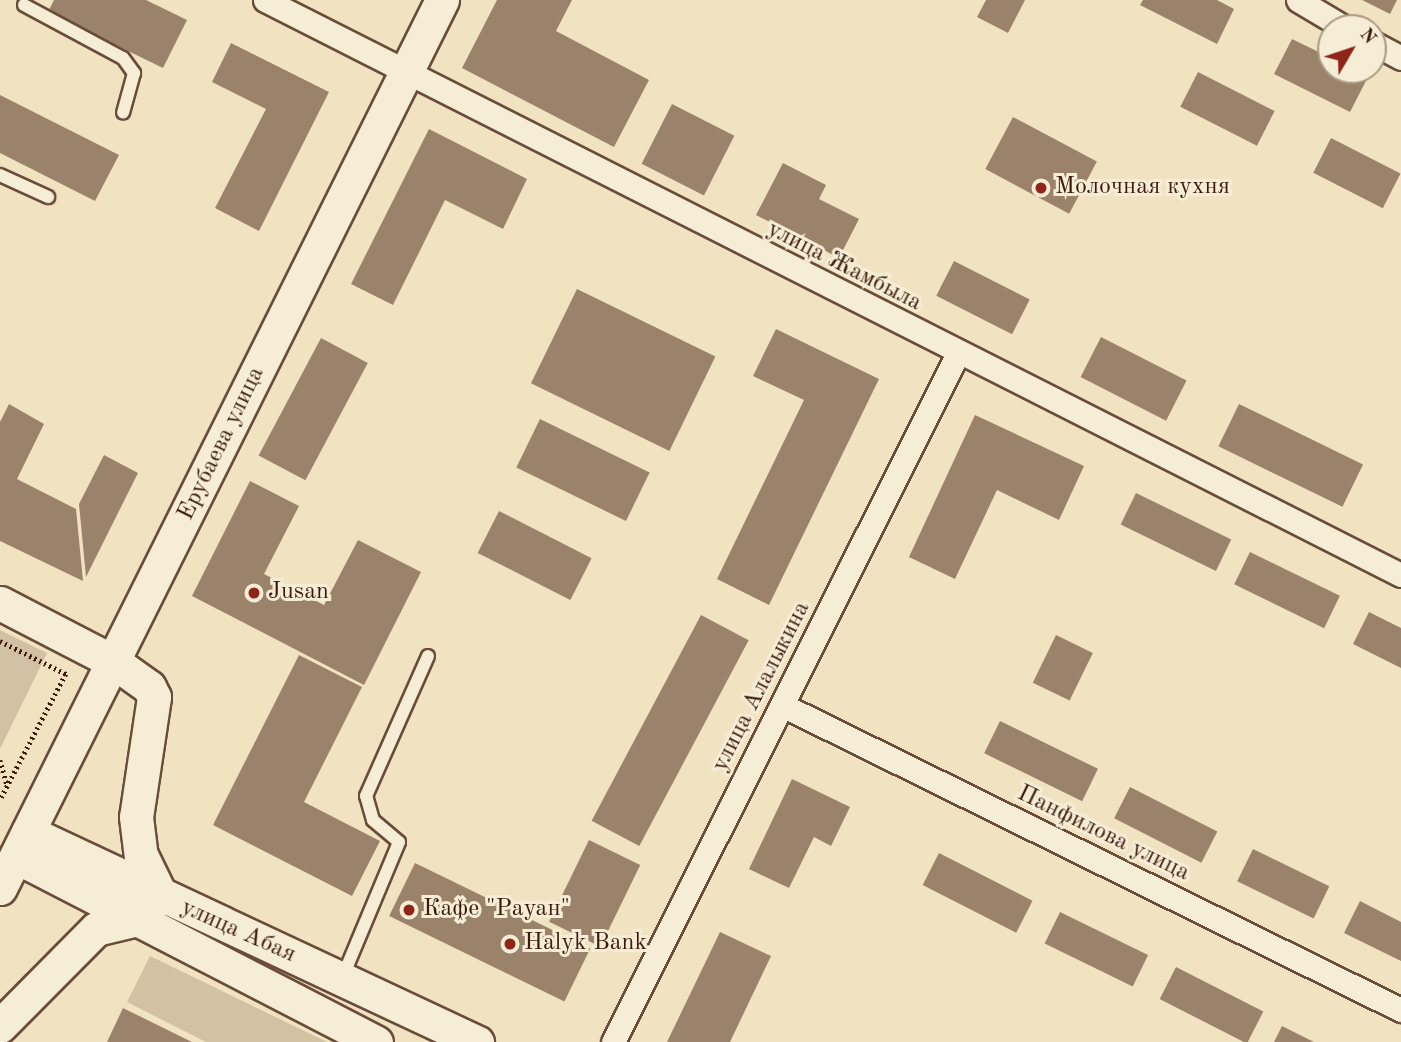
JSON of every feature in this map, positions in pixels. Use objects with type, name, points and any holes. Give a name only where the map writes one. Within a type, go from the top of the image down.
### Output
[{"type":"main road","name":"Ерубаева улица","points":[[0,888],[442,0]]},
{"type":"main road","name":"улица Абая","points":[[0,603],[141,678],[154,697],[136,817],[150,908],[376,1042]]},
{"type":"main road","points":[[22,844],[150,908]]},
{"type":"main road","name":"улица Абая","points":[[150,908],[342,978],[477,1042]]},
{"type":"main road","points":[[0,1026],[96,929],[150,908]]},
{"type":"street","name":"улица Жамбыла","points":[[265,0],[408,70],[957,355],[1401,575]]},
{"type":"street","points":[[1298,0],[1322,14]]},
{"type":"street","name":"улица Алалыкина","points":[[613,1042],[957,355]]},
{"type":"street","name":"Панфилова улица","points":[[782,705],[1401,1010]]},
{"type":"lane","points":[[24,5],[123,58],[135,73],[122,113]]},
{"type":"lane","points":[[0,175],[48,197]]},
{"type":"lane","points":[[342,978],[399,842],[373,820],[366,796],[428,656]]},
{"type":"path","points":[[0,641],[66,674],[0,800]]},
{"type":"path","points":[[0,760],[7,785]]},
{"type":"shaded area","points":[[0,630],[47,653],[0,749]]},
{"type":"shaded area","points":[[150,956],[327,1042],[206,1042],[127,1002]]},
{"type":"building","points":[[54,0],[146,0],[187,20],[163,68],[48,12]]},
{"type":"building","points":[[497,0],[572,0],[556,31],[649,80],[614,147],[462,68]]},
{"type":"building","points":[[986,0],[1025,0],[1008,33],[977,17]]},
{"type":"building","points":[[1143,0],[1217,0],[1234,9],[1217,44],[1140,5]]},
{"type":"building","points":[[1362,0],[1397,0],[1390,14]]},
{"type":"building","points":[[1292,39],[1317,51],[1317,84],[1364,84],[1350,112],[1274,74]]},
{"type":"building","points":[[231,43],[329,92],[259,231],[215,208],[266,109],[212,82]]},
{"type":"building","points":[[1198,72],[1275,111],[1257,146],[1180,107]]},
{"type":"building","points":[[0,95],[119,155],[95,201],[0,153]]},
{"type":"building","points":[[672,104],[734,136],[704,195],[642,164]]},
{"type":"building","points":[[1013,117],[1097,162],[1069,214],[985,169]]},
{"type":"building","points":[[429,129],[527,179],[503,229],[445,200],[393,305],[351,284]]},
{"type":"building","points":[[1331,138],[1400,173],[1383,208],[1313,173]]},
{"type":"building","points":[[783,163],[826,185],[819,199],[859,219],[839,258],[756,215]]},
{"type":"building","points":[[954,261],[1030,300],[1012,334],[936,296]]},
{"type":"building","points":[[577,289],[715,357],[669,451],[531,383]]},
{"type":"building","points":[[776,329],[879,379],[769,605],[717,579],[804,400],[753,376]]},
{"type":"building","points":[[1101,337],[1187,381],[1166,421],[1081,377]]},
{"type":"building","points":[[321,338],[368,363],[305,480],[259,455]]},
{"type":"building","points":[[9,404],[44,424],[17,479],[76,509],[83,581],[0,541],[0,422]]},
{"type":"building","points":[[1239,404],[1363,464],[1342,507],[1218,446]]},
{"type":"building","points":[[975,415],[1084,466],[1059,520],[997,490],[955,579],[909,557]]},
{"type":"building","points":[[540,419],[650,472],[626,521],[516,468]]},
{"type":"building","points":[[104,455],[138,473],[86,577],[79,504]]},
{"type":"building","points":[[250,481],[299,506],[264,574],[324,605],[358,540],[421,572],[364,685],[192,596]]},
{"type":"building","points":[[1136,493],[1231,539],[1216,571],[1121,524]]},
{"type":"building","points":[[499,511],[592,558],[570,600],[478,553]]},
{"type":"building","points":[[1250,552],[1340,596],[1324,628],[1234,584]]},
{"type":"building","points":[[1369,612],[1401,628],[1401,668],[1353,644]]},
{"type":"building","points":[[701,615],[749,640],[639,846],[592,821]]},
{"type":"building","points":[[1056,635],[1093,653],[1070,701],[1033,683]]},
{"type":"building","points":[[299,655],[362,687],[304,802],[380,841],[352,896],[213,825]]},
{"type":"building","points":[[1000,721],[1098,769],[1082,801],[984,753]]},
{"type":"building","points":[[792,779],[850,807],[831,846],[814,837],[789,888],[749,869]]},
{"type":"building","points":[[1130,787],[1217,831],[1201,863],[1114,818]]},
{"type":"building","points":[[589,840],[640,865],[600,947],[549,922]]},
{"type":"building","points":[[1253,849],[1329,886],[1314,919],[1237,881]]},
{"type":"building","points":[[939,853],[1033,901],[1016,933],[923,885]]},
{"type":"building","points":[[415,863],[590,948],[564,1002],[389,916]]},
{"type":"building","points":[[1360,901],[1401,922],[1401,961],[1344,933]]},
{"type":"building","points":[[1060,912],[1148,955],[1133,986],[1045,943]]},
{"type":"building","points":[[720,932],[771,956],[730,1042],[667,1042]]},
{"type":"building","points":[[1176,967],[1263,1011],[1248,1042],[1244,1042],[1160,999]]},
{"type":"building","points":[[123,1008],[192,1042],[107,1042]]},
{"type":"building","points":[[1282,1026],[1314,1042],[1274,1042]]},
{"type":"place","name":"Молочная кухня","points":[[1041,188]]},
{"type":"place","name":"Jusan","points":[[254,593]]},
{"type":"place","name":"Кафе \"Рауан\"","points":[[409,910]]},
{"type":"place","name":"Halyk Bank","points":[[510,944]]}]
